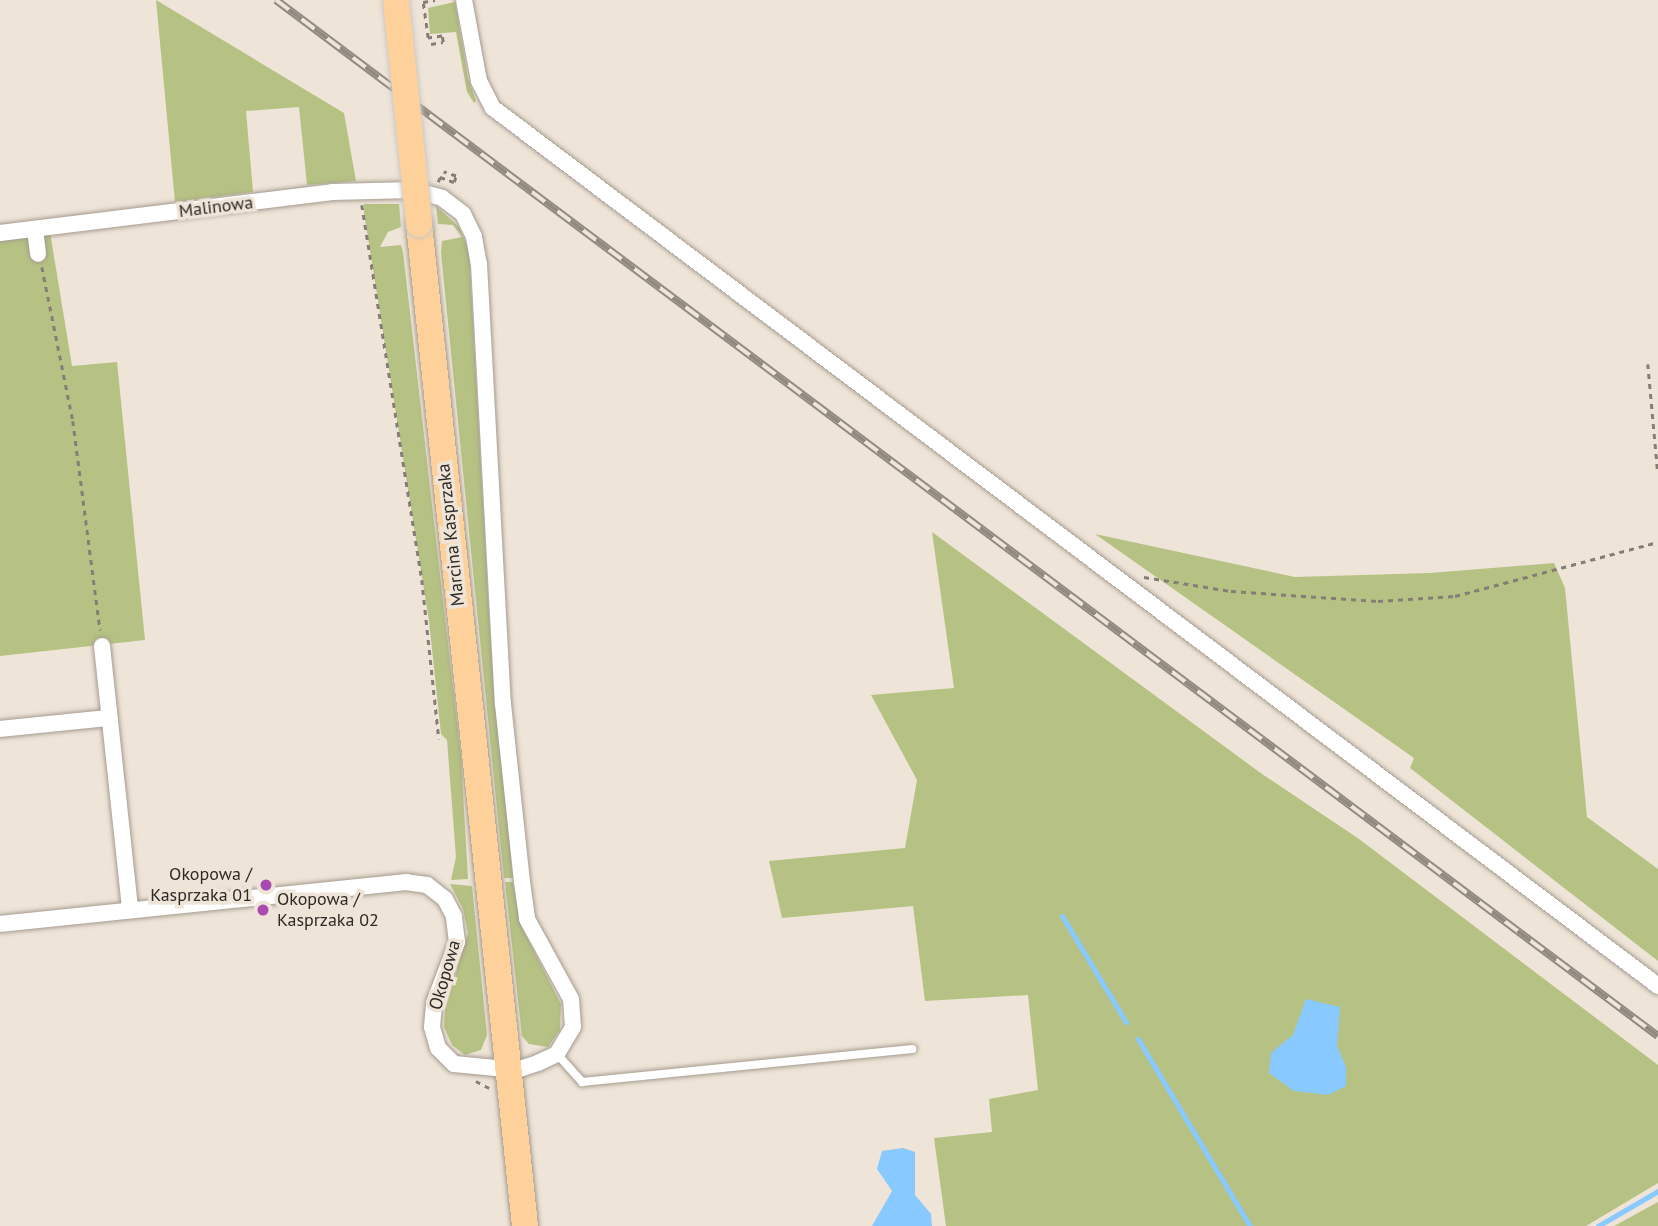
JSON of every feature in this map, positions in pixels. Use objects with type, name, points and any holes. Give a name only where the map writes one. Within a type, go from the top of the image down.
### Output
[{"type":"main road","name":"Marcina Kasprzaka","points":[[396,0],[525,1226]]},
{"type":"street","points":[[464,0],[478,81],[493,108],[1658,986]]},
{"type":"street","name":"Malinowa","points":[[0,233],[332,192],[412,190],[433,195],[463,214],[474,237],[479,264],[503,704],[522,882],[535,939],[563,984],[573,1010],[573,1027],[556,1054]]},
{"type":"street","points":[[35,229],[38,254]]},
{"type":"street","points":[[102,646],[130,910]]},
{"type":"street","points":[[0,729],[109,718]]},
{"type":"street","name":"Okopowa","points":[[0,924],[406,881],[427,886],[445,899],[458,930],[434,1003],[432,1027],[438,1048],[454,1064],[509,1069]]},
{"type":"street","points":[[509,1069],[556,1054]]},
{"type":"lane","points":[[556,1054],[582,1082],[912,1049]]},
{"type":"path","points":[[430,44],[439,43],[442,36],[428,38],[423,1],[435,0]]},
{"type":"path","points":[[442,178],[454,182],[456,176],[444,172]]},
{"type":"path","points":[[362,202],[424,592],[439,739]]},
{"type":"path","points":[[38,254],[73,421],[102,646]]},
{"type":"path","points":[[1647,364],[1658,474]]},
{"type":"path","points":[[1109,572],[1231,591],[1378,601],[1455,596],[1658,542]]},
{"type":"green space","points":[[156,0],[344,113],[356,181],[307,185],[299,107],[246,111],[253,192],[175,202]]},
{"type":"green space","points":[[455,2],[468,78],[476,101],[474,103],[467,92],[456,32],[430,34],[428,8]]},
{"type":"green space","points":[[364,204],[399,204],[401,227],[388,232],[380,247],[401,245],[403,252],[461,757],[468,879],[451,880],[456,857],[447,740],[441,734],[429,621],[364,213]]},
{"type":"green space","points":[[436,206],[459,227],[469,251],[491,648],[513,878],[504,878],[441,253],[442,241],[462,237],[453,225],[438,224]]},
{"type":"green space","points":[[50,232],[72,366],[117,362],[145,640],[0,656],[0,238]]},
{"type":"green space","points":[[932,532],[1262,774],[1359,839],[1658,1065],[1658,1183],[1586,1226],[946,1226],[934,1138],[992,1132],[989,1099],[1038,1090],[1028,995],[925,1001],[913,906],[782,918],[769,861],[905,848],[917,780],[871,695],[954,688]]},
{"type":"green space","points":[[1095,534],[1295,577],[1430,573],[1554,563],[1565,588],[1587,817],[1658,869],[1658,961],[1410,768],[1414,758]]},
{"type":"green space","points":[[505,882],[513,882],[521,926],[561,1004],[560,1030],[548,1047],[529,1044],[522,1036]]},
{"type":"green space","points":[[450,884],[472,886],[487,1035],[481,1050],[465,1055],[452,1045],[444,1027],[445,1010],[468,933],[463,909]]},
{"type":"green space","points":[[1658,1202],[1658,1226],[1614,1226]]},
{"type":"water","points":[[1306,999],[1340,1007],[1337,1046],[1346,1067],[1346,1086],[1328,1095],[1294,1091],[1269,1073],[1271,1053],[1293,1035]]},
{"type":"water","points":[[903,1148],[915,1152],[915,1195],[931,1214],[932,1226],[872,1226],[892,1191],[877,1169],[882,1151]]},
{"type":"waterway","points":[[1062,916],[1126,1022]]},
{"type":"waterway","points":[[1138,1039],[1250,1226]]},
{"type":"waterway","points":[[1598,1226],[1658,1191]]},
{"type":"railway","points":[[276,0],[1658,1036]]},
{"type":"place","name":"Okopowa / Kasprzaka 01","points":[[266,885]]},
{"type":"place","name":"Okopowa / Kasprzaka 02","points":[[263,910]]}]
